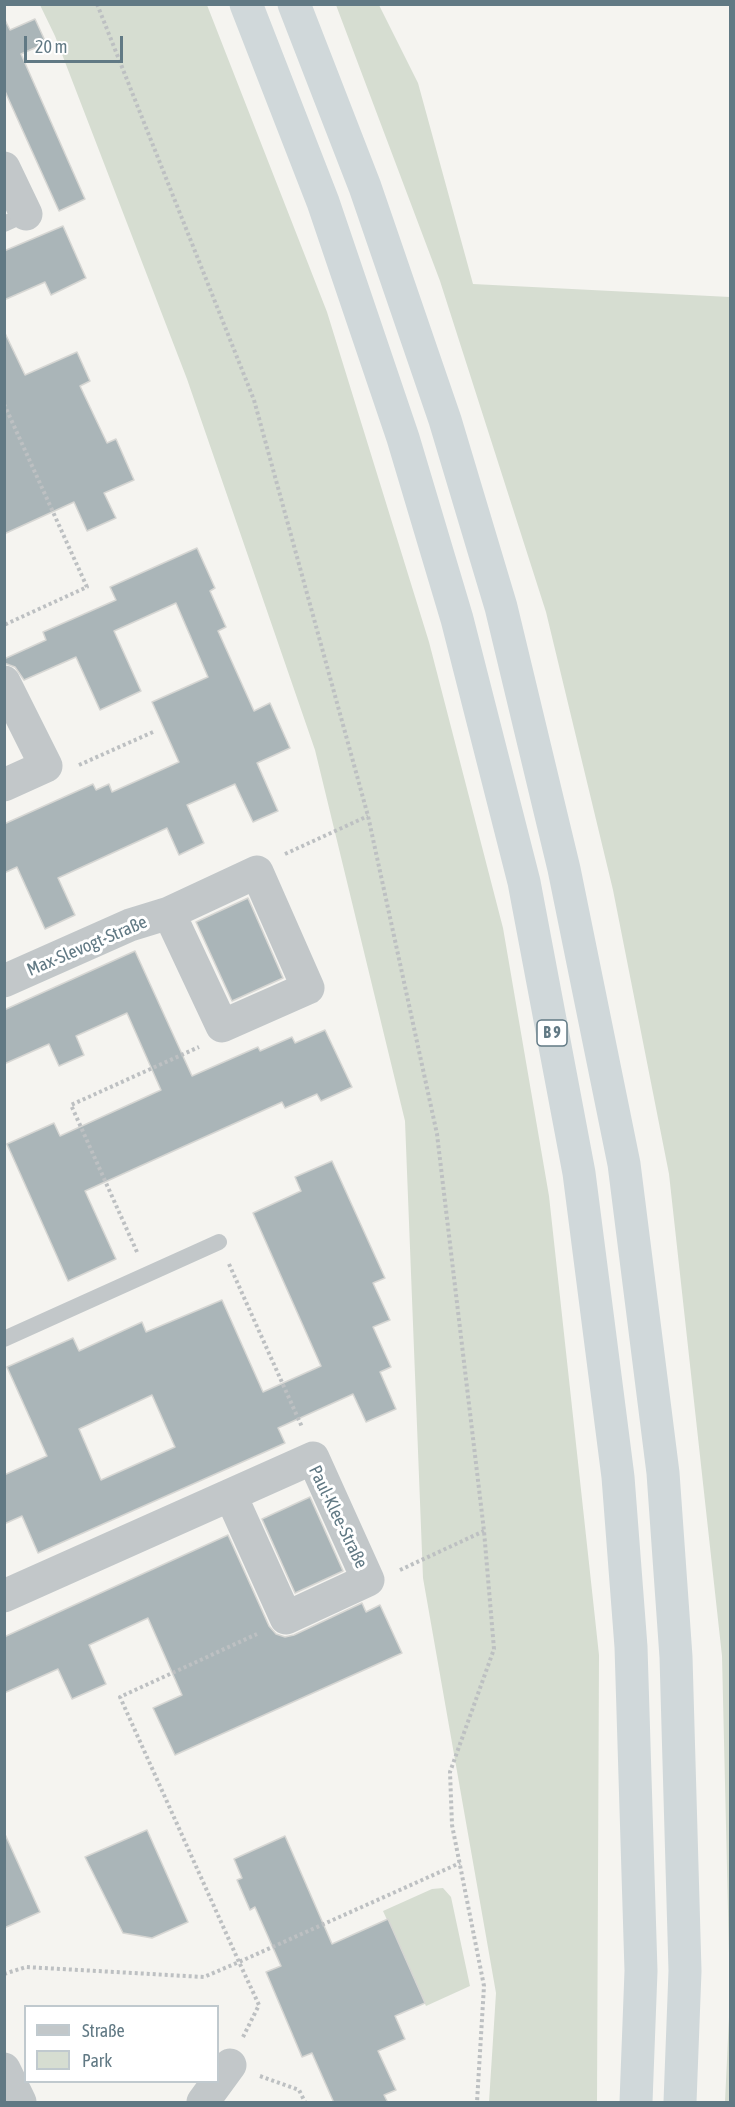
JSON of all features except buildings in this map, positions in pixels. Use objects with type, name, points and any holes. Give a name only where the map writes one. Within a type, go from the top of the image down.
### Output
[{"type":"highway","name":"B 9","points":[[246,4],[323,202],[403,438],[457,619],[524,882],[579,1173],[618,1477],[631,1647],[641,1971],[636,2103]]},
{"type":"highway","points":[[294,4],[369,198],[445,420],[501,607],[564,868],[624,1164],[663,1473],[676,1658],[685,1971],[680,2103]]},
{"type":"street","points":[[4,168],[15,219]]},
{"type":"street","points":[[4,682],[46,766],[4,785]]},
{"type":"street","points":[[222,1026],[308,988],[257,872]]},
{"type":"street","name":"Max-Slevogt-Straße","points":[[5,979],[130,925],[169,913],[257,872]]},
{"type":"street","name":"Max-Slevogt-Straße","points":[[169,913],[222,1026]]},
{"type":"street","name":"Paul-Klee-Straße","points":[[4,1596],[313,1458],[368,1580],[286,1618]]},
{"type":"street","points":[[231,1496],[286,1618]]},
{"type":"street","points":[[219,2080],[230,2065]]},
{"type":"street","points":[[4,2069],[20,2103]]},
{"type":"street","points":[[203,2103],[217,2083]]},
{"type":"lane","points":[[4,1339],[219,1242]]},
{"type":"path","points":[[97,4],[254,400],[368,816],[437,1134],[484,1531],[494,1649],[450,1772],[452,1825],[484,1986],[477,2103]]},
{"type":"path","points":[[4,404],[87,587],[4,625]]},
{"type":"path","points":[[4,422],[11,419]]},
{"type":"path","points":[[46,766],[60,773],[153,732]]},
{"type":"path","points":[[257,872],[270,861],[368,816]]},
{"type":"path","points":[[147,1274],[71,1105],[215,1040],[222,1026]]},
{"type":"path","points":[[219,1242],[311,1446],[313,1458]]},
{"type":"path","points":[[368,1580],[391,1574],[484,1531]]},
{"type":"path","points":[[286,1618],[244,1641],[120,1697],[259,2005],[230,2065],[299,2090],[305,2103]]},
{"type":"path","points":[[4,1974],[26,1967],[204,1977],[460,1863]]},
{"type":"green space","points":[[40,5],[207,5],[327,312],[429,642],[503,928],[549,1196],[599,1655],[597,2102],[489,2102],[496,1993],[423,1578],[405,1121],[315,750],[187,379],[55,36]]},
{"type":"green space","points":[[336,5],[379,5],[418,83],[473,284],[730,297],[730,1996],[722,1656],[669,1174],[613,890],[546,612],[440,281]]},
{"type":"green space","points":[[443,1888],[451,1897],[470,1986],[426,2006],[383,1911],[432,1889]]},
{"type":"green space","points":[[730,1996],[730,2102],[725,2102]]}]
